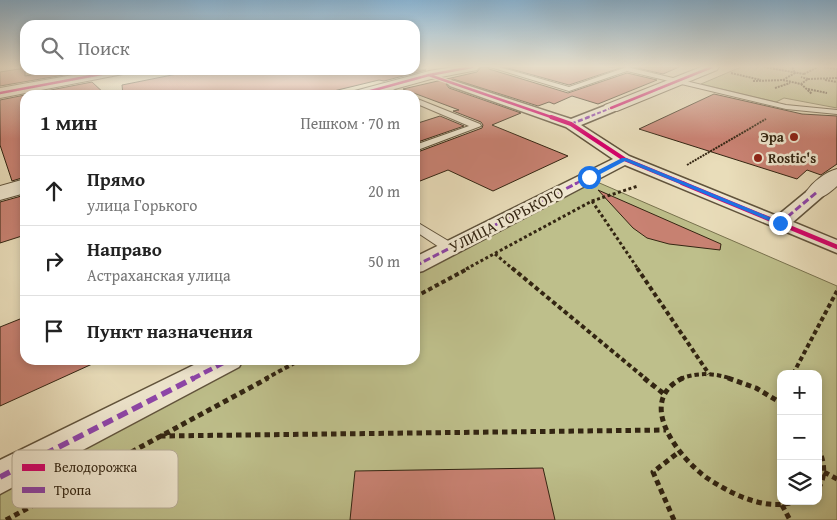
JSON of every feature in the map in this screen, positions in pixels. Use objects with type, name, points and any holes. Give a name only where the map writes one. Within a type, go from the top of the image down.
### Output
[{"type":"street","points":[[475,91],[572,124],[624,159],[837,247]]},
{"type":"street","points":[[572,124],[651,91]]},
{"type":"street","name":"УЛИЦА ГОРЬКОГО","points":[[420,263],[624,159]]},
{"type":"street","points":[[780,223],[837,175]]},
{"type":"street","points":[[0,193],[20,187]]},
{"type":"street","points":[[51,450],[219,365]]},
{"type":"street","points":[[0,476],[12,470]]},
{"type":"lane","points":[[719,91],[786,107],[837,112]]},
{"type":"lane","points":[[420,102],[477,126],[420,146]]},
{"type":"lane","points":[[420,228],[450,248]]},
{"type":"path","points":[[816,91],[829,94]]},
{"type":"path","points":[[420,295],[592,201],[667,177],[786,107]]},
{"type":"path","points":[[592,201],[710,374]]},
{"type":"path","points":[[495,254],[664,394]]},
{"type":"path","points":[[795,370],[837,292]]},
{"type":"path","points":[[134,450],[291,365]]},
{"type":"path","points":[[777,398],[737,379],[710,374],[690,375],[674,382],[664,394],[660,410],[666,430],[679,452],[699,472],[725,489],[754,501],[777,504]]},
{"type":"path","points":[[160,436],[666,430]]},
{"type":"path","points":[[674,520],[653,472],[679,452]]},
{"type":"path","points":[[822,456],[824,460],[822,484]]},
{"type":"path","points":[[824,472],[837,479]]},
{"type":"path","points":[[782,505],[790,520]]},
{"type":"path","points":[[6,520],[28,508]]},
{"type":"green space","points":[[731,91],[837,91],[837,108],[784,98],[776,102]]},
{"type":"green space","points":[[588,178],[837,286],[837,520],[0,520],[0,477],[12,471],[12,508],[178,508],[178,450],[53,450],[219,365],[420,365],[420,263]]},
{"type":"building","points":[[420,91],[458,91],[521,113],[492,125],[568,156],[493,191],[448,170],[420,181],[420,151],[482,128],[481,122],[453,111],[459,110],[420,95]]},
{"type":"building","points":[[492,91],[562,91],[568,93],[573,91],[629,91],[598,104],[572,96],[554,104],[549,102],[538,106]]},
{"type":"building","points":[[714,94],[802,114],[837,116],[837,164],[821,175],[807,170],[797,179],[639,129]]},
{"type":"building","points":[[20,96],[20,179],[12,181],[0,145],[0,100]]},
{"type":"building","points":[[440,116],[464,126],[420,141],[420,122]]},
{"type":"building","points":[[598,190],[721,244],[720,250],[669,244],[647,238],[633,228]]},
{"type":"building","points":[[20,196],[20,237],[0,243],[0,202]]},
{"type":"building","points":[[20,319],[20,365],[90,365],[0,406],[0,327]]},
{"type":"building","points":[[543,468],[555,520],[350,520],[355,471]]},
{"type":"marked path","points":[[571,124],[611,108]]},
{"type":"marked path","points":[[420,263],[624,159]]},
{"type":"marked path","points":[[780,223],[817,192]]},
{"type":"marked path","points":[[53,450],[219,365]]},
{"type":"marked path","points":[[0,477],[12,471]]},
{"type":"cycle path","points":[[0,93],[9,91]]},
{"type":"cycle path","points":[[476,91],[571,124],[624,159],[837,247]]},
{"type":"cycle path","points":[[611,108],[652,91]]},
{"type":"place","name":"Эра","points":[[794,137]]},
{"type":"place","name":"Rostic's","points":[[758,158]]},
{"type":"route","points":[[589,177],[624,159],[780,223]]}]
